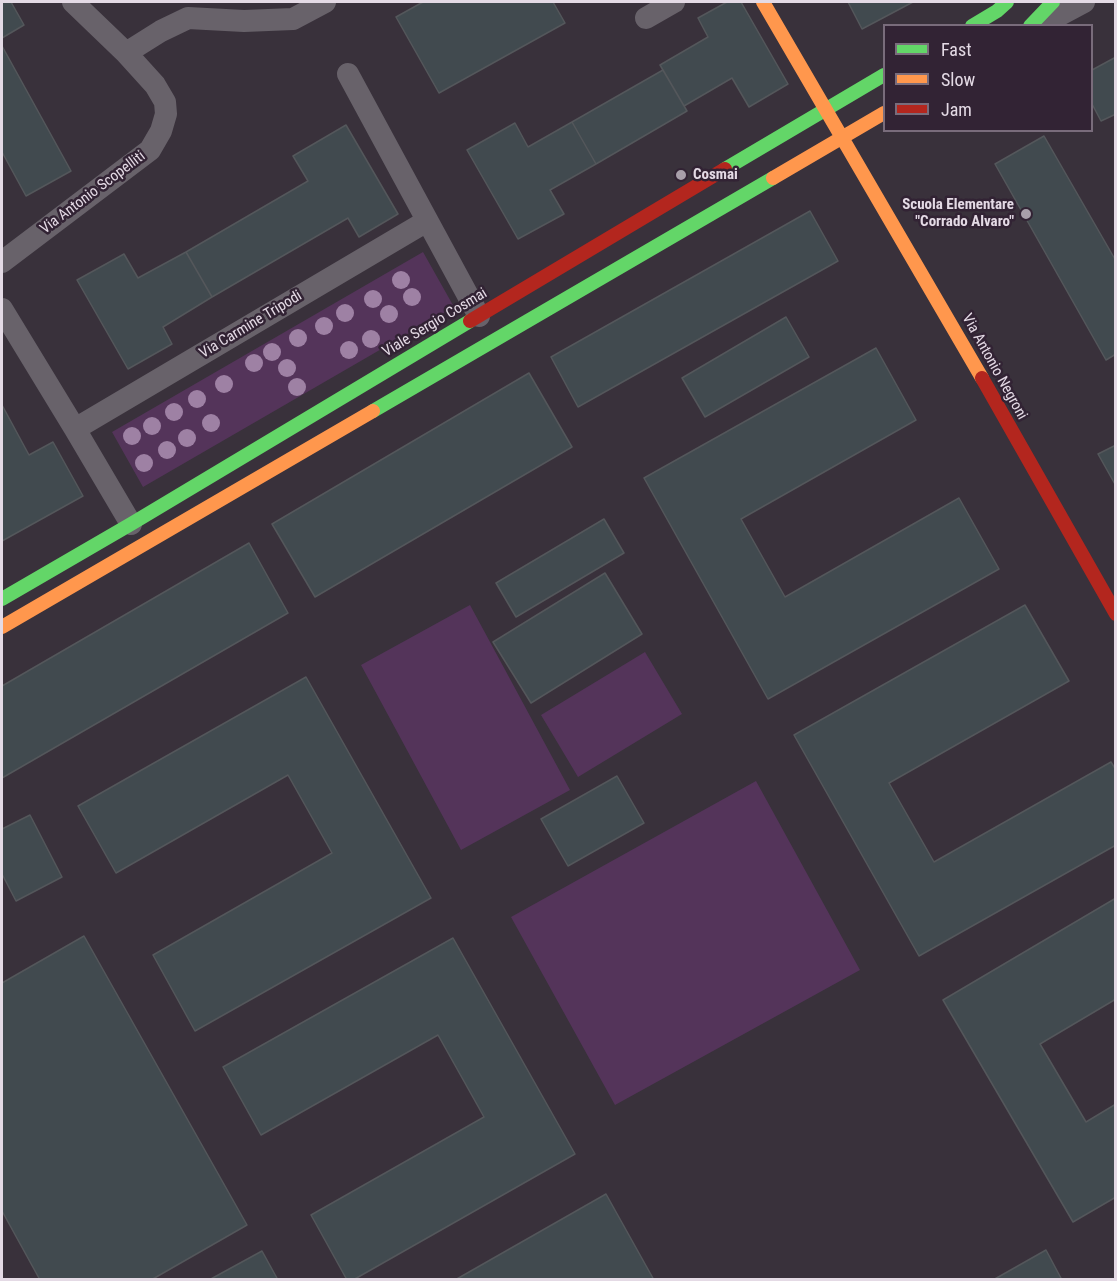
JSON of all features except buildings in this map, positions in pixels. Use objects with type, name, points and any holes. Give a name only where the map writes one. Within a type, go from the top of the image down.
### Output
[{"type":"street","name":"Via Antonio Scopelliti","points":[[2,262],[150,150],[161,130],[166,114],[165,102],[154,85],[126,53],[73,2]]},
{"type":"street","points":[[126,53],[161,31],[188,18],[244,21],[293,19],[325,2]]},
{"type":"street","points":[[646,18],[674,2]]},
{"type":"street","name":"Via Antonio Negroni","points":[[763,2],[843,137],[1116,614]]},
{"type":"street","points":[[1032,24],[1053,2]]},
{"type":"street","points":[[1044,24],[1084,2]]},
{"type":"street","points":[[975,24],[1002,7]]},
{"type":"street","points":[[348,74],[479,316]]},
{"type":"street","name":"Viale Sergio Cosmai","points":[[2,599],[883,76]]},
{"type":"street","points":[[2,627],[883,114]]},
{"type":"street","name":"Via Carmine Tripodi","points":[[75,429],[427,221]]},
{"type":"street","points":[[5,322],[75,429],[131,524]]},
{"type":"shaded area","points":[[423,252],[454,307],[143,487],[112,432]]},
{"type":"shaded area","points":[[470,605],[570,790],[461,850],[361,665]]},
{"type":"shaded area","points":[[645,652],[682,714],[578,777],[541,715]]},
{"type":"shaded area","points":[[756,781],[860,970],[615,1105],[511,917]]},
{"type":"traffic: fast","points":[[975,24],[1007,2]]},
{"type":"traffic: fast","points":[[1032,24],[1053,2]]},
{"type":"traffic: fast","points":[[725,169],[883,76]]},
{"type":"traffic: fast","points":[[373,411],[773,178]]},
{"type":"traffic: fast","points":[[2,599],[470,321]]},
{"type":"traffic: slow","points":[[763,2],[982,378]]},
{"type":"traffic: slow","points":[[773,178],[883,114]]},
{"type":"traffic: slow","points":[[2,627],[373,411]]},
{"type":"traffic: jam","points":[[470,321],[725,169]]},
{"type":"traffic: jam","points":[[982,378],[1116,614]]},
{"type":"place","name":"Cosmai","points":[[681,175]]},
{"type":"place","name":"Scuola Elementare \"Corrado Alvaro\"","points":[[1026,214]]}]
